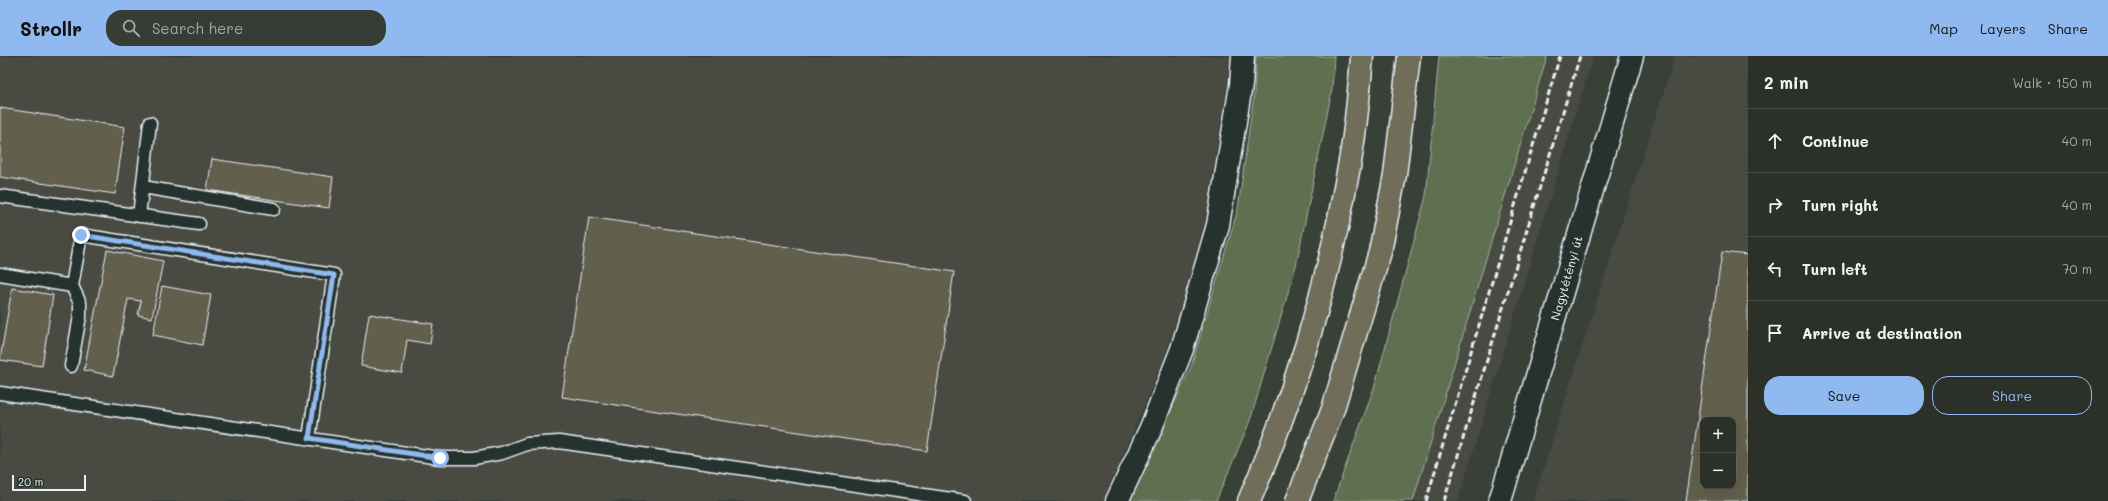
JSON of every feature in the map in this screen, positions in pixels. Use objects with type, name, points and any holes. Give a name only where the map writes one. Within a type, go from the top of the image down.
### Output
[{"type":"highway","points":[[1249,501],[1290,392],[1318,303],[1349,167],[1362,56]]},
{"type":"highway","points":[[1297,501],[1333,409],[1380,252],[1395,175],[1409,56]]},
{"type":"street","points":[[1117,501],[1151,428],[1182,349],[1218,225],[1241,85],[1243,56]]},
{"type":"street","name":"Nagytétényi út","points":[[1500,501],[1632,56]]},
{"type":"lane","points":[[139,216],[150,123]]},
{"type":"lane","points":[[143,187],[274,208]]},
{"type":"lane","points":[[0,196],[199,224]]},
{"type":"lane","points":[[71,366],[80,316],[80,302],[72,286],[81,235],[334,275],[309,438]]},
{"type":"lane","points":[[0,274],[72,286]]},
{"type":"lane","points":[[0,393],[440,458],[474,458],[502,453],[527,444],[559,442],[965,501]]},
{"type":"shaded area","points":[[0,56],[1230,56],[1227,87],[1205,220],[1188,284],[1164,359],[1103,501],[0,501]]},
{"type":"shaded area","points":[[1547,56],[1593,56],[1458,501],[1413,501]]},
{"type":"shaded area","points":[[1675,56],[1748,56],[1748,501],[1533,501]]},
{"type":"green space","points":[[1256,56],[1334,56],[1332,90],[1296,266],[1250,421],[1216,501],[1129,501],[1191,367],[1238,209],[1254,94]]},
{"type":"green space","points":[[1439,56],[1547,56],[1413,501],[1333,501],[1375,385],[1426,196]]},
{"type":"building","points":[[0,108],[125,127],[115,194],[0,177]]},
{"type":"building","points":[[212,159],[333,177],[329,208],[207,190]]},
{"type":"building","points":[[589,217],[954,272],[927,451],[562,397]]},
{"type":"building","points":[[107,250],[163,261],[152,318],[138,315],[141,301],[128,299],[113,376],[84,370]]},
{"type":"building","points":[[1722,252],[1748,255],[1748,501],[1686,501]]},
{"type":"building","points":[[162,286],[211,295],[202,345],[153,335]]},
{"type":"building","points":[[12,288],[53,295],[42,366],[0,360]]},
{"type":"building","points":[[369,314],[433,324],[430,344],[407,340],[402,373],[361,366]]},
{"type":"railway","points":[[1426,501],[1560,56]]},
{"type":"railway","points":[[1444,501],[1580,56]]},
{"type":"route","points":[[81,235],[334,275],[309,438],[440,458]]}]
